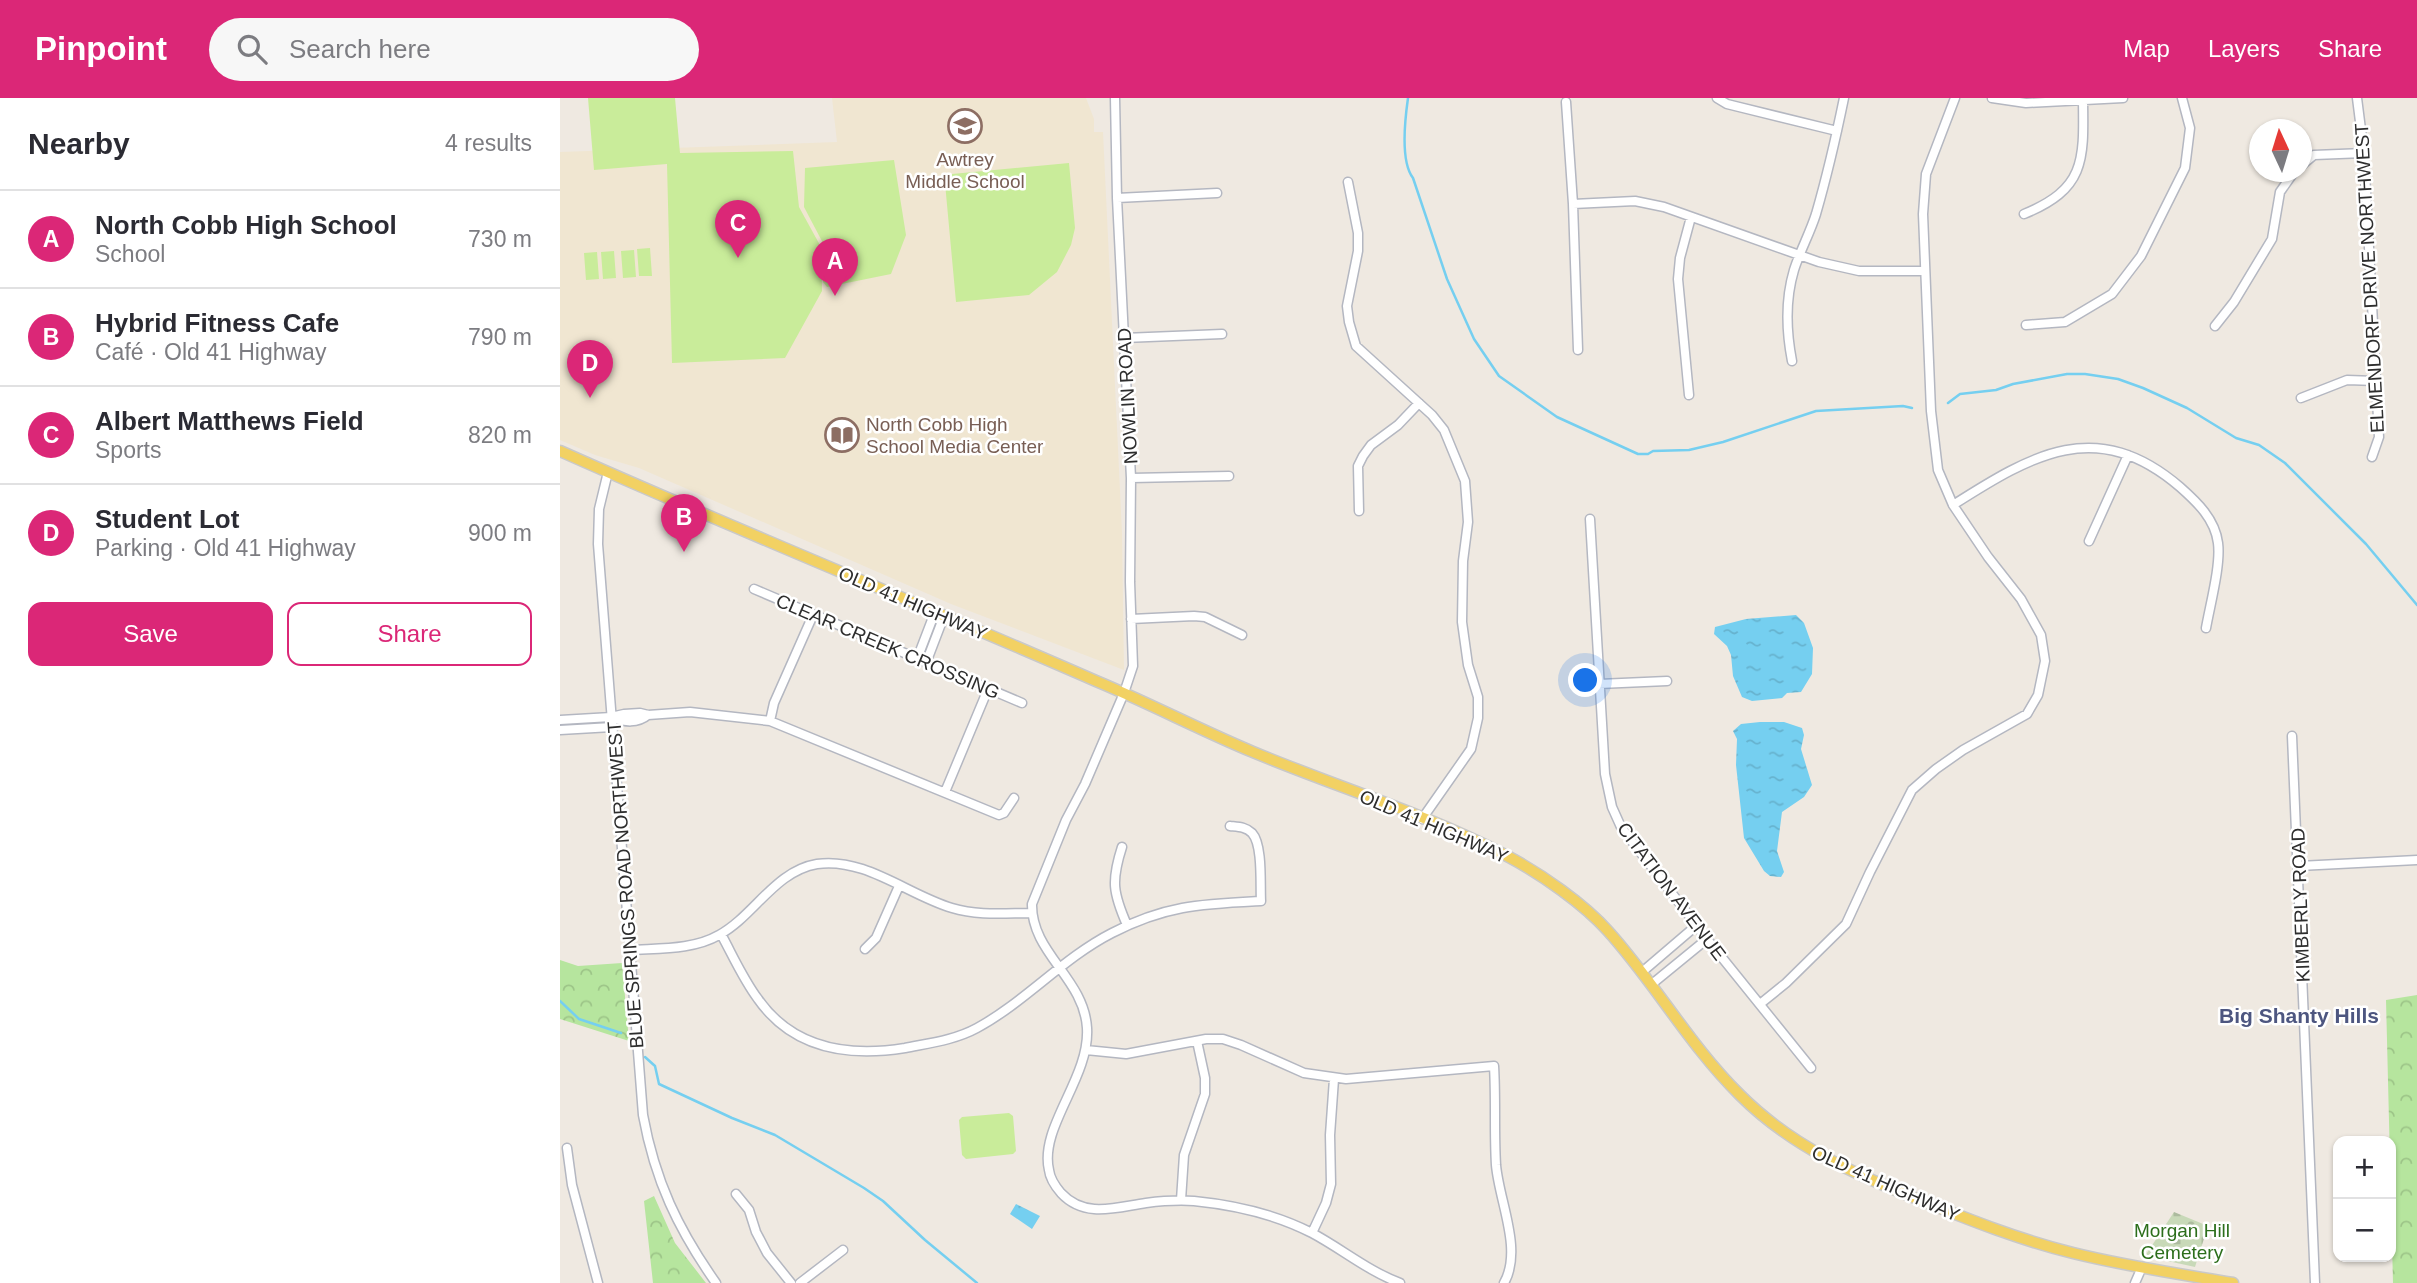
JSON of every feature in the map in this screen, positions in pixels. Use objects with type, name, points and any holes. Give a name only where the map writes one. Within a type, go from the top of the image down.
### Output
[{"type":"main road","name":"OLD 41 HIGHWAY","points":[[560,451],[1124,693],[1255,753],[1422,819],[1512,859],[1579,904],[1605,928],[1652,984],[1692,1040],[1738,1093],[1776,1127],[1813,1152],[1888,1188],[2013,1236],[2094,1258],[2233,1283]]},
{"type":"street","name":"NOWLIN ROAD","points":[[1032,913],[1038,887],[1124,693],[1133,666],[1131,478],[1117,198],[1115,98]]},
{"type":"street","points":[[1717,98],[1727,104],[1837,131]]},
{"type":"street","points":[[1792,361],[1787,335],[1787,310],[1794,270],[1815,216],[1844,98]]},
{"type":"street","points":[[1760,1004],[1786,983],[1846,923],[1912,790],[1963,750],[2027,714],[2038,695],[2045,662],[2041,635],[2021,600],[1988,557],[1954,505],[1938,470],[1931,411],[1923,214],[1926,174],[1955,98]]},
{"type":"street","points":[[1992,98],[2026,103],[2123,98]]},
{"type":"street","points":[[2026,325],[2065,322],[2112,294],[2141,256],[2185,168],[2190,128],[2182,98]]},
{"type":"street","name":"ELMENDORF DRIVE NORTHWEST","points":[[2357,98],[2364,153],[2379,437],[2372,457]]},
{"type":"street","points":[[2024,214],[2059,197],[2074,180],[2081,155],[2083,101]]},
{"type":"street","points":[[1566,102],[1578,350]]},
{"type":"street","points":[[2312,157],[2364,153]]},
{"type":"street","points":[[1348,182],[1358,233],[1347,306],[1356,346],[1444,429],[1465,481],[1468,522],[1462,622],[1468,664],[1478,697],[1478,718],[1471,749],[1422,819]]},
{"type":"street","points":[[2215,326],[2234,302],[2272,239],[2280,192],[2287,182]]},
{"type":"street","points":[[1117,198],[1217,193]]},
{"type":"street","points":[[1573,204],[1635,201],[1664,207],[1819,262],[1858,271],[1924,271]]},
{"type":"street","points":[[1689,395],[1678,279],[1680,258],[1691,217]]},
{"type":"street","points":[[1124,338],[1222,334]]},
{"type":"street","points":[[2301,398],[2347,380],[2376,381]]},
{"type":"street","points":[[1359,511],[1358,466],[1363,456],[1371,445],[1398,425],[1419,403]]},
{"type":"street","points":[[1954,505],[2024,463],[2070,449],[2098,447],[2149,464],[2195,500],[2212,522],[2218,544],[2206,628]]},
{"type":"street","points":[[2089,541],[2128,455]]},
{"type":"street","name":"BLUE SPRINGS ROAD NORTHWEST","points":[[608,472],[599,509],[598,544],[641,1096],[652,1156],[662,1188],[676,1220],[716,1283]]},
{"type":"street","points":[[1131,478],[1229,476]]},
{"type":"street","name":"CITATION AVENUE","points":[[1590,519],[1605,774],[1612,807],[1621,827],[1707,940],[1811,1068]]},
{"type":"street","name":"CLEAR CREEK CROSSING","points":[[754,589],[1022,703]]},
{"type":"street","points":[[922,661],[939,614]]},
{"type":"street","points":[[770,720],[774,704],[813,615]]},
{"type":"street","points":[[1131,619],[1205,617],[1242,635]]},
{"type":"street","points":[[1600,684],[1667,681]]},
{"type":"street","points":[[945,792],[988,689]]},
{"type":"street","points":[[560,720],[611,717],[624,713],[648,715],[701,712],[770,720],[999,815],[1004,813],[1014,798]]},
{"type":"street","points":[[560,730],[612,727]]},
{"type":"street","name":"KIMBERLY ROAD","points":[[2292,736],[2315,1283]]},
{"type":"street","points":[[721,934],[752,991],[776,1019],[812,1042],[856,1052],[885,1051],[940,1041],[964,1034],[989,1021],[1060,967],[1098,941],[1127,926],[1187,905],[1261,901],[1259,851],[1255,838],[1243,827],[1230,826]]},
{"type":"street","points":[[1122,847],[1113,884],[1127,926]]},
{"type":"street","points":[[2299,866],[2417,860]]},
{"type":"street","points":[[630,950],[695,944],[721,934],[787,877],[804,867],[819,864],[843,864],[961,910],[992,914],[1032,913],[1040,938],[1073,985],[1084,1010],[1087,1027],[1086,1050],[1080,1072],[1048,1148],[1048,1169],[1055,1185],[1072,1202],[1089,1209],[1181,1200],[1222,1205],[1271,1217],[1312,1233],[1370,1270],[1400,1283]]},
{"type":"street","points":[[865,949],[876,938],[899,886]]},
{"type":"street","points":[[1642,972],[1697,925]]},
{"type":"street","points":[[1652,984],[1707,940]]},
{"type":"street","points":[[1086,1050],[1126,1054],[1215,1039],[1232,1042],[1295,1070],[1334,1079],[1494,1066],[1497,1173],[1512,1256],[1504,1283]]},
{"type":"street","points":[[1181,1200],[1184,1155],[1205,1094],[1205,1078],[1197,1041]]},
{"type":"street","points":[[1312,1233],[1331,1185],[1329,1135],[1334,1079]]},
{"type":"street","points":[[567,1148],[572,1185],[598,1283]]},
{"type":"street","points":[[736,1194],[749,1210],[767,1253],[791,1283]]},
{"type":"street","points":[[800,1283],[843,1250]]},
{"type":"street","points":[[2135,1283],[2142,1267]]},
{"type":"shaded area","points":[[832,98],[1086,98],[1094,119],[1094,132],[1103,132],[1122,533],[1124,670],[951,604],[639,468],[595,455],[560,440],[560,152],[837,142]]},
{"type":"green space","points":[[588,98],[675,98],[680,153],[793,151],[799,207],[821,247],[822,291],[785,358],[672,363],[667,164],[594,170]]},
{"type":"green space","points":[[894,160],[906,235],[891,274],[827,287],[823,282],[824,245],[804,207],[805,168]]},
{"type":"green space","points":[[1069,163],[1075,228],[1071,245],[1057,272],[1029,295],[956,302],[945,183],[952,174]]},
{"type":"green space","points":[[650,248],[652,276],[639,276],[637,249]]},
{"type":"green space","points":[[634,250],[636,277],[623,278],[621,251]]},
{"type":"green space","points":[[614,251],[616,278],[603,279],[601,252]]},
{"type":"green space","points":[[597,252],[599,279],[586,280],[584,253]]},
{"type":"green space","points":[[560,960],[578,966],[622,963],[629,1041],[560,1019]]},
{"type":"green space","points":[[2417,995],[2417,1283],[2393,1283],[2392,1262],[2396,1262],[2396,1136],[2389,1136],[2386,1000]]},
{"type":"green space","points":[[1009,1113],[1013,1116],[1016,1151],[1013,1154],[966,1159],[962,1155],[959,1120],[962,1117]]},
{"type":"green space","points":[[654,1196],[675,1243],[706,1283],[653,1283],[644,1201]]},
{"type":"green space","name":"Morgan Hill Cemetery","points":[[2174,1212],[2208,1226],[2195,1267],[2145,1256]]},
{"type":"water","points":[[1796,615],[1804,623],[1813,648],[1812,674],[1801,692],[1787,693],[1782,698],[1752,701],[1742,697],[1733,676],[1731,655],[1727,646],[1714,634],[1715,627],[1746,619]]},
{"type":"water","points":[[1784,722],[1802,728],[1804,735],[1801,749],[1812,785],[1804,797],[1782,812],[1777,851],[1784,872],[1781,877],[1770,876],[1764,871],[1744,838],[1736,765],[1737,739],[1733,731],[1741,724]]},
{"type":"water","points":[[1016,1204],[1040,1216],[1032,1229],[1010,1214]]},
{"type":"waterway","points":[[1408,98],[1404,140],[1406,161],[1447,279],[1474,339],[1499,376],[1557,417],[1638,454],[1648,454],[1653,451],[1689,450],[1723,442],[1816,411],[1903,406],[1912,408]]},
{"type":"waterway","points":[[1948,403],[1960,394],[1996,390],[2013,384],[2067,374],[2118,379],[2143,388],[2187,408],[2236,438],[2259,445],[2285,463],[2366,544],[2417,605]]},
{"type":"waterway","points":[[560,1001],[579,1019],[621,1033]]},
{"type":"waterway","points":[[645,1057],[655,1066],[659,1084],[775,1135],[864,1188],[883,1201],[977,1283]]},
{"type":"place","name":"Awtrey Middle School","points":[[965,126]]},
{"type":"place","name":"Albert Matthews Field","points":[[738,258]]},
{"type":"place","name":"North Cobb High School","points":[[835,296]]},
{"type":"place","name":"Student Lot","points":[[590,398]]},
{"type":"place","name":"North Cobb High School Media Center","points":[[842,435]]},
{"type":"place","name":"Hybrid Fitness Cafe","points":[[684,552]]},
{"type":"district","name":"Big Shanty Hills","points":[[2299,1016]]}]
